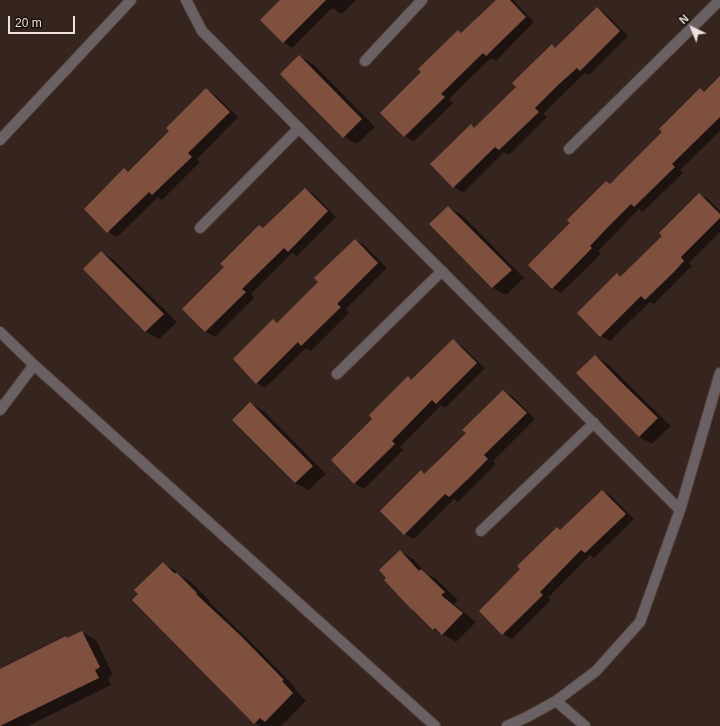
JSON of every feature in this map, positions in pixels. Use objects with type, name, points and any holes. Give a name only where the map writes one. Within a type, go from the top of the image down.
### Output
[{"type":"street","points":[[0,140],[131,0]]},
{"type":"street","points":[[186,0],[202,31],[680,510]]},
{"type":"street","points":[[365,61],[422,0]]},
{"type":"street","points":[[569,149],[720,0]]},
{"type":"street","points":[[200,228],[300,128]]},
{"type":"street","points":[[337,374],[442,271]]},
{"type":"street","points":[[0,332],[34,365],[435,726]]},
{"type":"street","points":[[0,410],[34,365]]},
{"type":"street","points":[[507,726],[556,701],[596,671],[640,622],[680,510],[720,373]]},
{"type":"street","points":[[481,531],[594,423]]},
{"type":"street","points":[[556,701],[585,726]]},
{"type":"building","points":[[280,0],[326,0],[283,43],[260,20]]},
{"type":"building","points":[[496,0],[510,0],[526,17],[486,56],[483,53],[441,94],[445,97],[404,137],[380,113],[421,72],[418,69],[458,30],[461,33]]},
{"type":"building","points":[[597,7],[620,31],[580,71],[577,68],[556,87],[535,108],[539,112],[499,150],[495,147],[453,188],[430,164],[471,124],[474,128],[516,87],[512,83],[552,44],[555,48]]},
{"type":"building","points":[[299,55],[362,119],[343,138],[280,74]]},
{"type":"building","points":[[720,76],[720,117],[672,164],[675,167],[634,207],[631,204],[610,225],[590,246],[592,248],[552,289],[528,265],[570,223],[567,220],[606,181],[610,184],[662,132],[659,129],[700,88],[704,92]]},
{"type":"building","points":[[206,88],[230,112],[188,153],[192,157],[152,195],[149,192],[107,233],[84,209],[124,168],[128,172],[169,131],[166,128]]},
{"type":"building","points":[[305,188],[328,211],[288,252],[284,248],[242,289],[246,292],[205,332],[182,309],[224,267],[220,264],[259,225],[263,228]]},
{"type":"building","points":[[699,193],[720,214],[720,218],[681,257],[684,261],[674,272],[645,300],[641,296],[600,337],[577,313],[617,273],[620,277],[662,236],[659,233]]},
{"type":"building","points":[[448,206],[512,270],[492,288],[429,224]]},
{"type":"building","points":[[355,239],[378,263],[337,304],[341,307],[301,346],[298,342],[256,384],[233,359],[273,319],[277,323],[318,282],[314,278]]},
{"type":"building","points":[[101,251],[164,314],[145,332],[83,269]]},
{"type":"building","points":[[453,339],[477,363],[436,404],[432,400],[392,441],[395,444],[354,484],[331,460],[372,419],[369,415],[408,376],[411,380]]},
{"type":"building","points":[[595,355],[658,418],[639,437],[576,373]]},
{"type":"building","points":[[503,390],[527,413],[484,455],[488,459],[468,479],[449,497],[445,494],[404,535],[380,511],[421,470],[424,474],[444,455],[466,433],[462,430]]},
{"type":"building","points":[[250,402],[313,466],[295,483],[232,420]]},
{"type":"building","points":[[602,490],[626,514],[585,553],[581,550],[540,592],[543,595],[502,635],[479,611],[520,569],[517,566],[557,527],[560,530]]},
{"type":"building","points":[[400,550],[419,571],[421,569],[445,592],[441,595],[463,613],[442,635],[435,628],[433,630],[412,610],[384,580],[386,578],[379,570]]},
{"type":"building","points":[[163,562],[175,574],[176,572],[197,593],[196,594],[241,636],[284,680],[282,681],[293,693],[265,722],[260,718],[254,724],[132,600],[138,594],[134,590]]},
{"type":"building","points":[[82,631],[100,667],[95,670],[99,678],[0,726],[0,669],[66,636],[67,638]]}]
